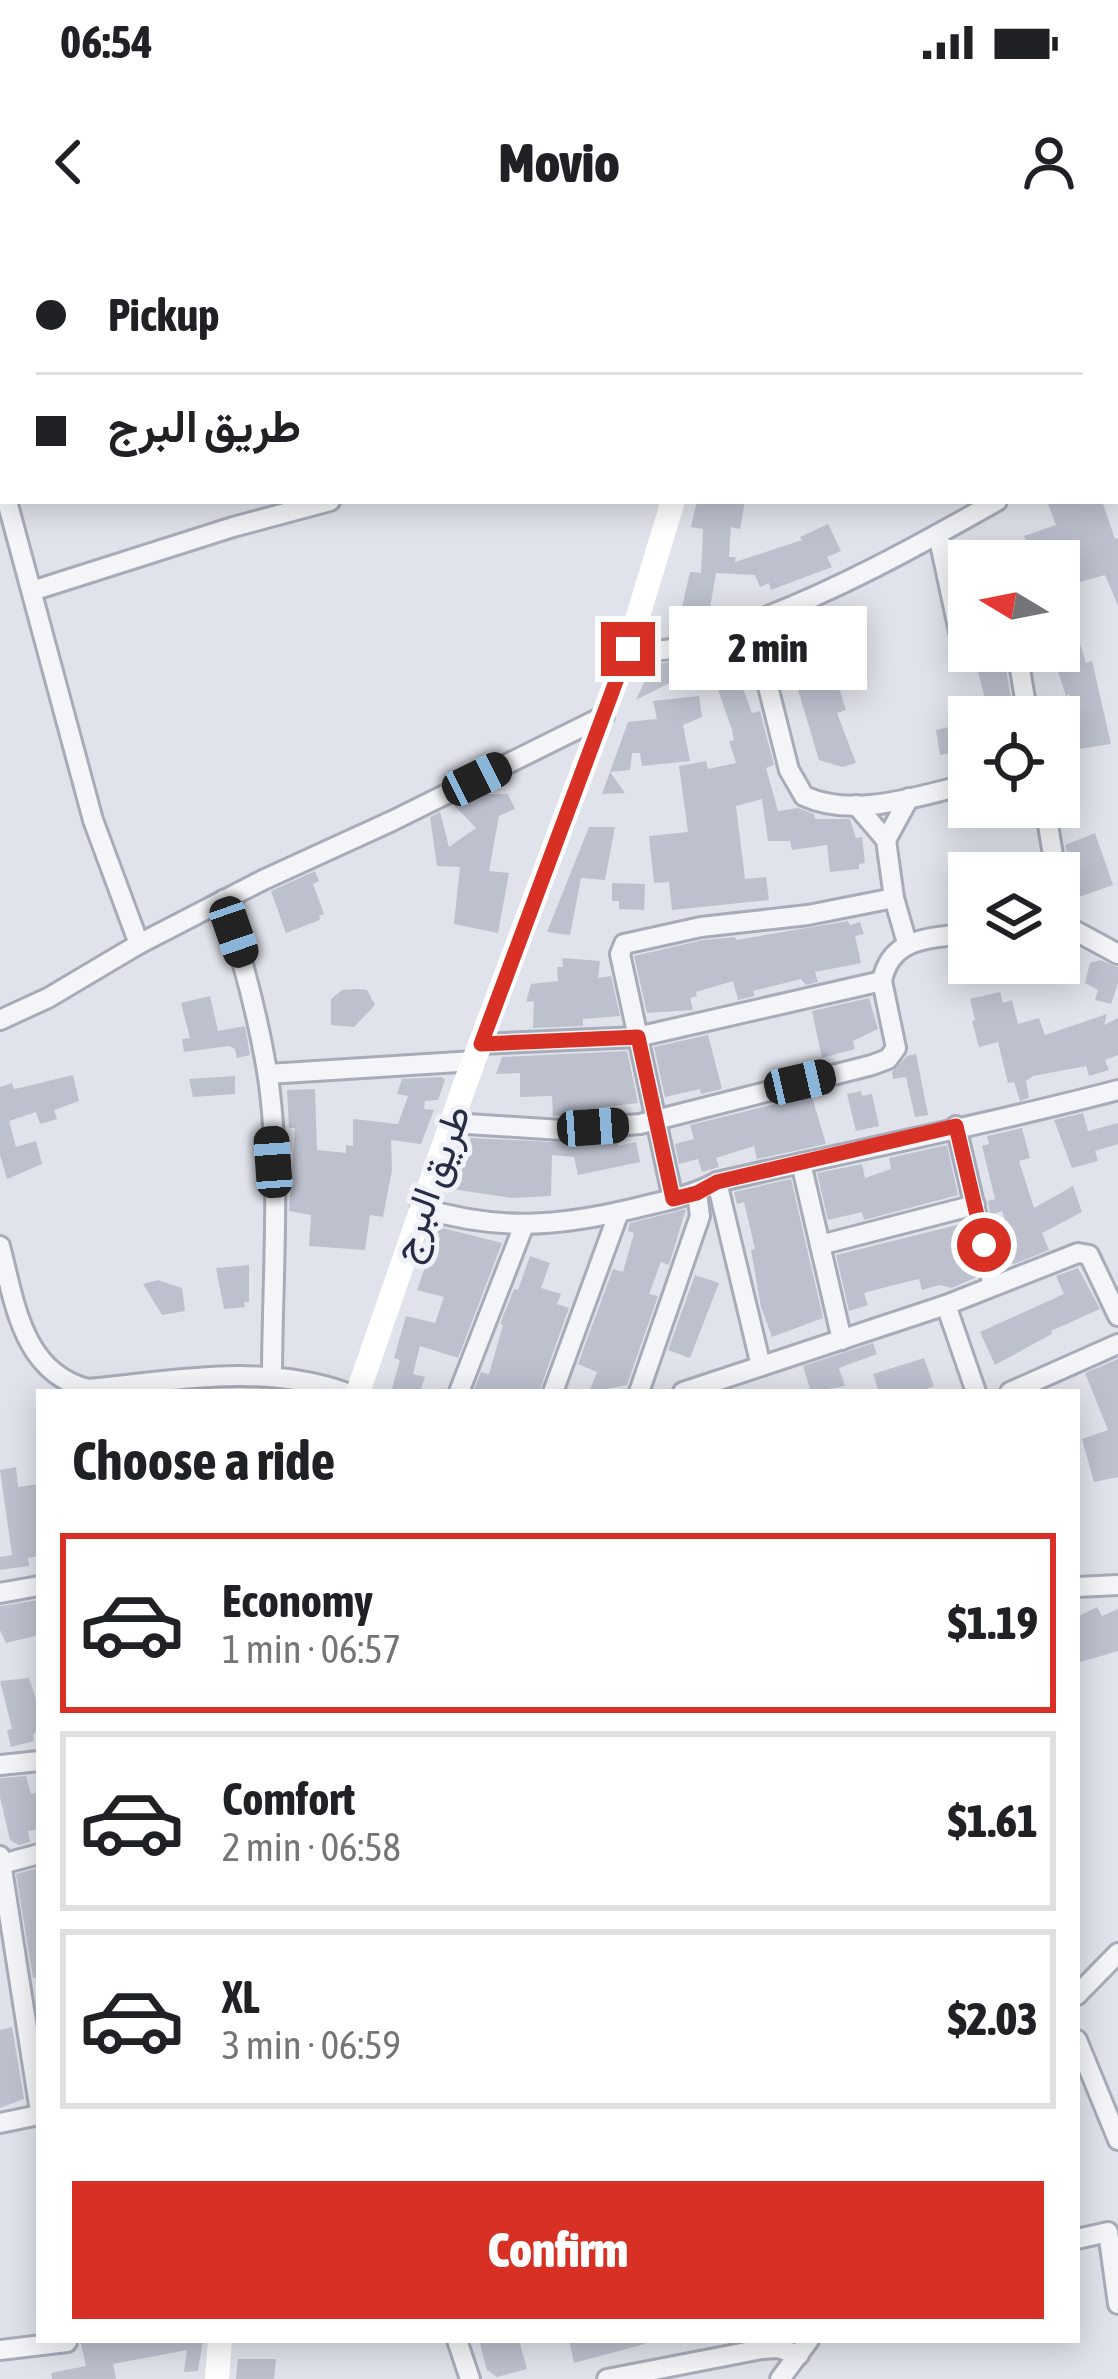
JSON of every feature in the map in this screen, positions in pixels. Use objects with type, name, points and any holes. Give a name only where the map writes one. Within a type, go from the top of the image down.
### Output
[{"type":"street","points":[[8,504],[93,820],[139,944]]},
{"type":"street","points":[[32,591],[320,504]]},
{"type":"street","name":"طريق البرج","points":[[359,1389],[477,1052],[628,649],[672,504]]},
{"type":"street","points":[[628,649],[665,652],[823,595],[992,504]]},
{"type":"street","points":[[938,534],[948,581]]},
{"type":"street","points":[[752,622],[789,770],[804,796],[817,802],[856,805],[948,789]]},
{"type":"street","points":[[0,1020],[223,900],[604,716]]},
{"type":"street","points":[[886,840],[908,799]]},
{"type":"street","points":[[856,805],[886,840],[894,898],[908,943]]},
{"type":"street","points":[[673,1199],[620,954],[624,944],[700,927],[808,915],[894,898]]},
{"type":"street","points":[[223,900],[245,963],[268,1074],[273,1162],[272,1377]]},
{"type":"street","points":[[1080,933],[1118,954]]},
{"type":"street","points":[[452,1124],[561,1130],[656,1120],[888,1059],[896,1048],[896,1037],[882,981],[888,959],[908,943],[948,936]]},
{"type":"street","points":[[268,1074],[438,1064],[477,1052],[638,1037],[882,981]]},
{"type":"street","points":[[438,1064],[464,1088]]},
{"type":"street","points":[[421,1208],[477,1222],[524,1225],[619,1212],[697,1193],[717,1182],[1118,1090]]},
{"type":"street","points":[[956,1126],[993,1286]]},
{"type":"street","points":[[801,1162],[842,1340]]},
{"type":"street","points":[[717,1182],[761,1366]]},
{"type":"street","points":[[640,1389],[700,1216],[697,1193]]},
{"type":"street","points":[[820,1245],[975,1204]]},
{"type":"street","points":[[554,1389],[619,1212]]},
{"type":"street","points":[[460,1389],[524,1225]]},
{"type":"street","points":[[0,1246],[22,1330],[36,1356],[69,1384],[88,1388],[195,1386],[272,1377],[330,1389]]},
{"type":"street","points":[[725,1385],[761,1366],[946,1305],[1072,1254],[1087,1253],[1118,1316]]},
{"type":"street","points":[[946,1305],[975,1389]]},
{"type":"street","points":[[1017,1389],[1118,1344]]},
{"type":"street","points":[[1080,1588],[1118,1585]]},
{"type":"street","points":[[0,1593],[36,1587]]},
{"type":"street","points":[[0,1765],[36,1761]]},
{"type":"street","points":[[36,1854],[1,1860],[36,2086]]},
{"type":"street","points":[[1080,1992],[1118,1953]]},
{"type":"street","points":[[1080,2047],[1118,2140]]},
{"type":"street","points":[[0,2123],[36,2116]]},
{"type":"street","points":[[1080,2238],[1113,2230],[1118,2305]]},
{"type":"street","points":[[0,2350],[59,2343]]},
{"type":"street","points":[[217,2379],[220,2343]]},
{"type":"street","points":[[458,2343],[470,2379]]},
{"type":"street","points":[[608,2379],[762,2349],[804,2348]]},
{"type":"street","points":[[780,2379],[804,2348]]},
{"type":"building","points":[[696,504],[744,504],[740,529],[731,527],[729,557],[736,557],[735,562],[802,540],[800,537],[828,524],[841,551],[827,557],[832,567],[771,590],[769,583],[760,587],[755,575],[716,573],[710,608],[680,616],[690,572],[701,573],[703,529],[691,527]]},
{"type":"building","points":[[1048,504],[1103,504],[1118,538],[1118,606],[1105,575],[1080,582],[1080,540],[1025,540],[1024,536],[1056,525]]},
{"type":"building","points":[[796,619],[797,623],[808,619],[822,669],[826,668],[830,684],[837,682],[846,710],[837,713],[856,763],[842,767],[819,760],[779,626]]},
{"type":"building","points":[[1080,644],[1086,663],[1092,661],[1111,744],[1080,749],[1080,696],[1066,696],[1058,672],[1080,672]]},
{"type":"building","points":[[676,662],[683,676],[636,700],[652,664]]},
{"type":"building","points":[[736,670],[752,713],[760,711],[774,765],[766,768],[778,811],[798,808],[814,814],[815,819],[850,819],[856,838],[862,837],[865,863],[859,869],[830,872],[827,845],[792,850],[790,841],[768,841],[762,799],[736,806],[745,879],[766,877],[769,900],[672,910],[669,882],[654,883],[649,836],[688,832],[679,766],[706,761],[708,769],[736,763],[729,741],[734,740],[732,730],[714,678]]},
{"type":"building","points":[[978,672],[1007,672],[1011,696],[984,696]]},
{"type":"building","points":[[699,696],[702,717],[683,725],[690,761],[642,766],[640,753],[632,753],[630,770],[610,772],[625,793],[602,794],[628,722],[657,719],[653,701]]},
{"type":"building","points":[[948,727],[948,754],[940,755],[936,730]]},
{"type":"building","points":[[484,794],[508,794],[515,809],[499,816],[489,871],[509,873],[498,933],[454,924],[460,867],[437,866],[430,817],[440,812],[449,847],[476,828],[454,805]]},
{"type":"building","points":[[589,827],[615,827],[605,880],[581,878],[570,935],[547,932]]},
{"type":"building","points":[[1095,833],[1113,885],[1080,897],[1080,852],[1067,852],[1065,845]]},
{"type":"building","points":[[315,871],[319,881],[313,884],[324,914],[286,933],[271,891]]},
{"type":"building","points":[[612,883],[645,884],[644,910],[619,909],[619,901],[612,901]]},
{"type":"building","points":[[848,921],[850,925],[860,922],[864,934],[855,936],[861,963],[815,972],[818,982],[806,985],[801,979],[753,991],[755,996],[738,1000],[733,981],[696,992],[690,998],[693,1010],[647,1013],[634,956],[703,940],[736,940]]},
{"type":"building","points":[[562,958],[600,961],[598,978],[611,976],[620,1016],[583,1019],[583,1026],[533,1028],[534,1001],[526,1002],[531,984],[558,981]]},
{"type":"building","points":[[1100,960],[1118,967],[1111,1004],[1095,1000],[1098,990],[1085,983],[1090,963]]},
{"type":"building","points":[[342,990],[367,990],[375,1005],[354,1027],[331,1025],[331,999]]},
{"type":"building","points":[[1000,992],[1003,1003],[1012,1000],[1018,1024],[1039,1018],[1045,1035],[1107,1014],[1104,1025],[1118,1018],[1118,1055],[1105,1060],[1109,1070],[1089,1076],[1086,1066],[1033,1076],[1026,1081],[1029,1098],[1020,1101],[1014,1082],[1008,1083],[998,1042],[979,1047],[972,1021],[970,999]]},
{"type":"building","points":[[210,996],[218,1031],[245,1026],[250,1055],[237,1058],[229,1046],[184,1052],[182,1039],[190,1038],[181,1003]]},
{"type":"building","points":[[869,998],[878,1029],[853,1041],[855,1049],[822,1058],[812,1011]]},
{"type":"building","points":[[708,1035],[722,1089],[665,1097],[654,1047]]},
{"type":"building","points":[[627,1051],[638,1103],[574,1111],[574,1115],[553,1116],[552,1096],[520,1097],[520,1073],[496,1074],[502,1057]]},
{"type":"building","points":[[916,1054],[928,1115],[915,1117],[906,1077],[893,1079],[892,1072],[907,1056]]},
{"type":"building","points":[[73,1075],[79,1101],[54,1110],[57,1119],[40,1124],[36,1112],[9,1121],[16,1147],[36,1141],[42,1164],[7,1179],[0,1155],[0,1087],[12,1083],[14,1089]]},
{"type":"building","points":[[235,1076],[235,1094],[193,1097],[189,1079]]},
{"type":"building","points":[[442,1077],[438,1100],[425,1101],[424,1109],[434,1110],[421,1144],[391,1140],[392,1170],[383,1217],[370,1215],[365,1250],[309,1246],[311,1215],[289,1211],[295,1128],[289,1128],[287,1090],[315,1089],[317,1150],[346,1153],[346,1145],[353,1146],[353,1119],[398,1124],[408,1096],[397,1094],[402,1079]]},
{"type":"building","points":[[861,1091],[862,1096],[872,1094],[879,1126],[856,1131],[847,1094]]},
{"type":"building","points":[[819,1093],[812,1097],[826,1144],[757,1159],[754,1146],[716,1158],[719,1167],[702,1172],[698,1159],[679,1164],[675,1144],[694,1139],[690,1125]]},
{"type":"building","points":[[1083,1113],[1088,1131],[1118,1123],[1118,1144],[1095,1151],[1098,1161],[1072,1168],[1054,1120]]},
{"type":"building","points":[[1022,1128],[1030,1158],[1019,1161],[1034,1208],[1073,1186],[1082,1212],[1042,1233],[1049,1250],[1014,1264],[1001,1260],[998,1249],[1012,1243],[1002,1211],[990,1215],[988,1201],[995,1199],[982,1146],[989,1144],[987,1136]]},
{"type":"building","points":[[471,1138],[572,1143],[572,1147],[593,1141],[599,1145],[617,1142],[618,1146],[636,1142],[640,1162],[578,1175],[574,1157],[552,1155],[551,1196],[512,1198],[452,1189]]},
{"type":"building","points":[[947,1145],[958,1195],[864,1220],[862,1212],[828,1220],[817,1173],[862,1164],[865,1178],[891,1169],[889,1158]]},
{"type":"building","points":[[791,1179],[823,1318],[772,1337],[761,1307],[744,1202],[737,1204],[734,1192]]},
{"type":"building","points":[[686,1209],[669,1265],[661,1262],[649,1294],[658,1296],[627,1385],[590,1389],[597,1372],[578,1364],[613,1269],[623,1272],[634,1233],[628,1231],[630,1223]]},
{"type":"building","points":[[965,1223],[977,1277],[952,1288],[939,1285],[922,1290],[919,1279],[890,1286],[864,1293],[868,1305],[849,1311],[836,1255]]},
{"type":"building","points":[[439,1227],[502,1243],[458,1358],[420,1346],[413,1374],[425,1377],[421,1389],[392,1389],[400,1360],[394,1358],[406,1316],[435,1323],[444,1297],[417,1290]]},
{"type":"building","points":[[530,1256],[550,1263],[541,1288],[561,1294],[557,1304],[569,1308],[540,1389],[474,1389],[481,1372],[489,1374],[500,1324],[514,1289],[518,1290]]},
{"type":"building","points":[[249,1265],[249,1302],[244,1302],[245,1307],[224,1309],[216,1268]]},
{"type":"building","points":[[1078,1268],[1100,1309],[1051,1331],[995,1365],[980,1332],[1064,1294],[1056,1276]]},
{"type":"building","points":[[695,1275],[719,1283],[690,1358],[668,1350]]},
{"type":"building","points":[[158,1280],[182,1288],[185,1311],[162,1315],[143,1284]]},
{"type":"building","points":[[873,1343],[877,1354],[839,1368],[845,1386],[828,1389],[810,1389],[803,1366]]},
{"type":"building","points":[[924,1358],[934,1386],[878,1389],[873,1374]]},
{"type":"building","points":[[1118,1359],[1118,1477],[1094,1482],[1082,1439],[1108,1430],[1085,1373]]},
{"type":"building","points":[[16,1467],[18,1487],[36,1484],[36,1557],[28,1558],[29,1566],[0,1570],[0,1557],[12,1555],[0,1470]]},
{"type":"building","points":[[36,1600],[36,1636],[6,1643],[0,1630],[0,1606]]},
{"type":"building","points":[[1097,1607],[1102,1616],[1118,1609],[1118,1651],[1080,1662],[1080,1616]]},
{"type":"building","points":[[29,1678],[36,1700],[34,1741],[11,1747],[7,1730],[12,1729],[0,1681]]},
{"type":"building","points":[[26,1776],[31,1794],[36,1793],[36,1830],[28,1831],[30,1842],[19,1845],[10,1840],[0,1778]]},
{"type":"building","points":[[36,1869],[36,1978],[33,1978],[16,1874]]},
{"type":"building","points":[[12,2027],[24,2099],[0,2108],[0,2030]]},
{"type":"building","points":[[81,2343],[203,2343],[198,2371],[184,2372],[187,2350],[113,2364],[116,2379],[52,2379],[51,2373],[86,2366]]},
{"type":"building","points":[[480,2343],[520,2343],[527,2369],[497,2377],[487,2370]]},
{"type":"building","points":[[570,2343],[645,2343],[645,2344],[574,2363]]},
{"type":"building","points":[[238,2359],[276,2359],[274,2379],[236,2379]]},
{"type":"route","points":[[628,649],[481,1044],[638,1037],[673,1199],[717,1182],[956,1126],[984,1245]]}]
